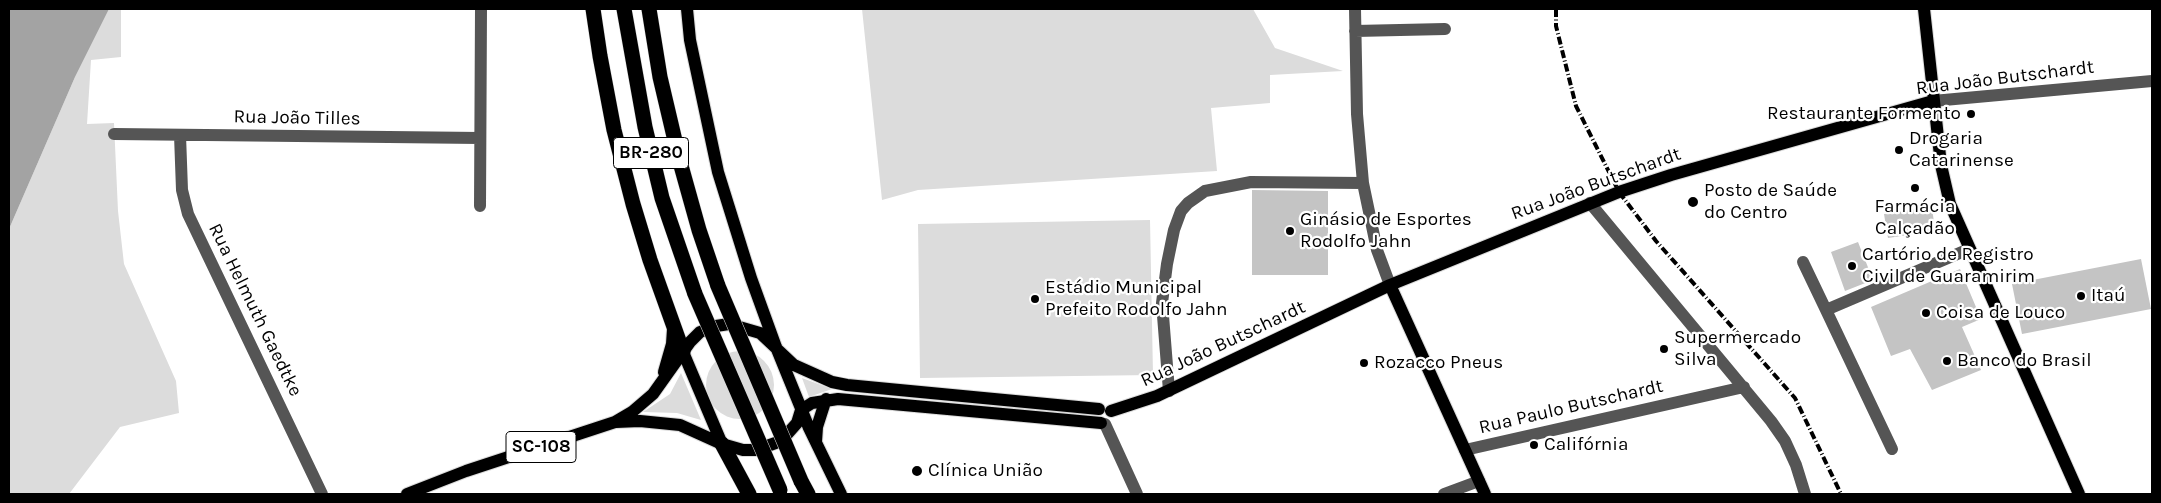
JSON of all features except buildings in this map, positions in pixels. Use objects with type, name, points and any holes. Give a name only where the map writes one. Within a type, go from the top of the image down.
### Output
[{"type":"highway","points":[[593,9],[612,120],[632,204],[683,352]]},
{"type":"highway","name":"BR-280","points":[[624,9],[644,127],[658,180],[695,294],[781,492]]},
{"type":"highway","name":"BR-280","points":[[649,9],[660,77],[680,162],[699,230],[718,286],[804,487]]},
{"type":"highway","points":[[722,444],[749,494]]},
{"type":"main road","points":[[686,9],[690,40],[718,172],[750,278],[801,410],[816,445],[841,494]]},
{"type":"main road","points":[[1924,9],[1933,101],[1950,204],[2079,494]]},
{"type":"main road","name":"Rua João Butschardt","points":[[776,347],[794,365],[810,374],[847,385],[1105,410],[1169,391],[1390,285],[1590,203],[1671,175],[1933,101]]},
{"type":"main road","points":[[1390,285],[1485,494]]},
{"type":"main road","points":[[776,347],[760,333],[729,324],[716,326],[700,332],[683,352],[722,444],[743,450],[756,450],[772,445],[781,441],[790,433],[797,423],[801,410],[812,403],[826,399],[1102,424]]},
{"type":"main road","points":[[658,387],[667,366],[672,344],[673,326]]},
{"type":"main road","name":"SC-108","points":[[407,494],[466,471],[615,422],[642,404],[658,387],[683,352]]},
{"type":"main road","points":[[816,445],[817,427],[826,399]]},
{"type":"main road","points":[[1102,424],[1095,415],[1105,410]]},
{"type":"main road","name":"SC-108","points":[[615,422],[640,421],[680,425],[722,444]]},
{"type":"main road","points":[[691,429],[731,461]]},
{"type":"street","points":[[480,206],[481,9]]},
{"type":"street","points":[[1355,9],[1357,114],[1363,183],[1377,250],[1390,285]]},
{"type":"street","points":[[1355,31],[1445,29]]},
{"type":"street","name":"Rua João Butschardt","points":[[1933,101],[2152,80]]},
{"type":"street","name":"Rua João Tilles","points":[[114,134],[480,138]]},
{"type":"street","name":"Rua Helmuth Gaedtke","points":[[180,135],[182,190],[188,214],[322,494]]},
{"type":"street","points":[[1169,391],[1162,303],[1174,230],[1181,211],[1188,203],[1205,191],[1251,182],[1363,183]]},
{"type":"street","points":[[1590,203],[1771,421],[1785,441],[1796,465],[1805,494]]},
{"type":"street","points":[[1826,310],[1969,249]]},
{"type":"street","points":[[1804,262],[1892,449]]},
{"type":"street","name":"Rua Paulo Butschardt","points":[[1464,450],[1744,387]]},
{"type":"street","points":[[1102,424],[1138,494]]},
{"type":"street","points":[[1444,494],[1479,481]]},
{"type":"shaded area","points":[[9,9],[109,9],[75,77],[9,229]]},
{"type":"shaded area","points":[[109,9],[121,9],[121,57],[91,60],[87,124],[114,123],[118,211],[124,264],[176,381],[179,413],[120,427],[69,494],[9,494],[9,229],[75,77]]},
{"type":"shaded area","points":[[862,9],[1253,9],[1275,48],[1343,71],[1270,75],[1270,103],[1211,108],[1217,171],[918,190],[882,200]]},
{"type":"shaded area","name":"Estádio Municipal Prefeito Rodolfo Jahn","points":[[1150,220],[1153,375],[920,378],[918,224]]},
{"type":"shaded area","points":[[740,351],[753,354],[764,361],[771,372],[774,385],[771,398],[764,409],[753,416],[740,419],[727,416],[716,409],[709,398],[706,385],[709,372],[716,361],[727,354]]},
{"type":"shaded area","points":[[681,373],[701,420],[677,413],[643,412],[670,394]]},
{"type":"shaded area","points":[[802,378],[832,389],[809,397]]},
{"type":"railway","points":[[1556,9],[1556,26],[1576,106],[1619,192],[1656,241],[1795,398],[1841,494]]},
{"type":"place","name":"Restaurante Formento","points":[[1971,114]]},
{"type":"place","name":"Drogaria Catarinense","points":[[1899,150]]},
{"type":"place","name":"Farmácia Calçadão","points":[[1915,188]]},
{"type":"place","name":"Posto de Saúde do Centro","points":[[1693,202]]},
{"type":"place","name":"Ginásio de Esportes Rodolfo Jahn","points":[[1290,231]]},
{"type":"place","name":"Cartório de Registro Civil de Guaramirim","points":[[1852,266]]},
{"type":"place","name":"Itaú","points":[[2081,296]]},
{"type":"place","name":"Estádio Municipal Prefeito Rodolfo Jahn","points":[[1035,299]]},
{"type":"place","name":"Coisa de Louco","points":[[1926,313]]},
{"type":"place","name":"Supermercado Silva","points":[[1664,349]]},
{"type":"place","name":"Banco do Brasil","points":[[1947,361]]},
{"type":"place","name":"Rozacco Pneus","points":[[1364,363]]},
{"type":"place","name":"Califórnia","points":[[1534,445]]},
{"type":"place","name":"Clínica União","points":[[917,471]]}]
